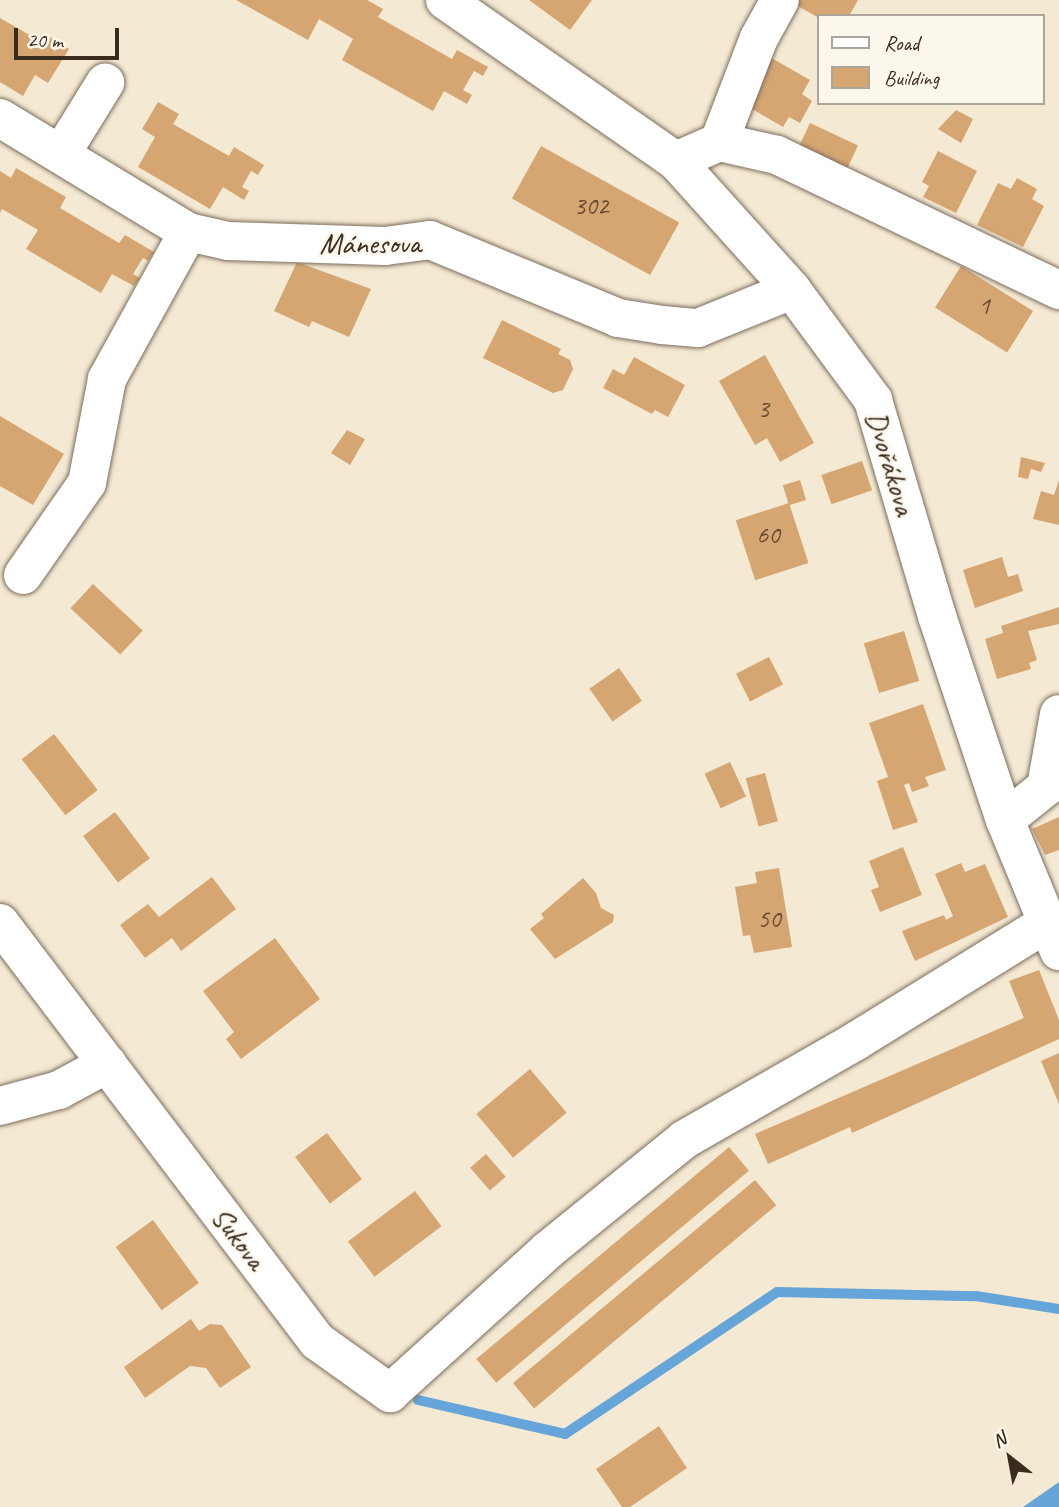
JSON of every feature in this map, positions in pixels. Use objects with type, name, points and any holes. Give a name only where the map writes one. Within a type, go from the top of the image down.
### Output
[{"type":"street","name":"Dvořákova","points":[[445,0],[676,161],[792,290],[873,400],[937,617],[1005,820],[1053,937]]},
{"type":"street","points":[[719,142],[759,38],[780,0]]},
{"type":"street","points":[[61,154],[105,83]]},
{"type":"street","name":"Mánesova","points":[[0,118],[188,232],[228,241],[385,246],[430,240],[618,318],[662,326],[698,328],[792,290]]},
{"type":"street","points":[[676,161],[719,142],[777,155],[1059,290]]},
{"type":"street","points":[[23,575],[87,483],[107,379],[188,232]]},
{"type":"street","points":[[1005,820],[1046,788],[1059,714]]},
{"type":"street","name":"Sukova","points":[[0,923],[317,1341],[390,1393],[548,1250],[685,1139],[856,1041],[1053,937]]},
{"type":"street","points":[[0,1106],[59,1090],[107,1064]]},
{"type":"water","points":[[1059,1482],[1059,1507],[1023,1507]]},
{"type":"building","points":[[236,0],[367,0],[383,9],[378,17],[452,59],[457,50],[488,67],[483,76],[474,71],[463,90],[472,95],[467,104],[444,91],[433,111],[342,60],[353,39],[319,19],[308,40]]},
{"type":"building","points":[[529,0],[592,0],[570,30]]},
{"type":"building","points":[[799,0],[858,0],[850,14],[818,14],[818,17],[796,5]]},
{"type":"building","points":[[0,18],[45,44],[50,37],[69,49],[48,83],[35,75],[23,96],[0,82]]},
{"type":"building","points":[[768,56],[810,80],[802,94],[812,101],[800,123],[789,117],[783,127],[742,103]]},
{"type":"building","points":[[158,102],[179,114],[173,124],[229,156],[234,147],[264,165],[258,175],[251,171],[242,187],[249,191],[244,200],[223,187],[210,209],[138,167],[155,137],[142,129]]},
{"type":"building","points":[[956,110],[973,119],[961,143],[938,129]]},
{"type":"building","points":[[810,123],[858,145],[845,173],[797,151]]},
{"type":"building","points":[[541,146],[679,223],[650,275],[512,198]]},
{"type":"building","points":[[938,151],[977,171],[956,213],[923,197],[929,186],[922,182]]},
{"type":"building","points":[[16,168],[66,197],[60,208],[119,243],[125,235],[154,252],[148,261],[143,258],[133,274],[140,278],[134,286],[112,274],[101,293],[26,249],[38,230],[2,209],[0,213],[0,171],[11,178]]},
{"type":"building","points":[[1017,178],[1037,189],[1032,199],[1044,206],[1023,247],[977,225],[998,183],[1011,189]]},
{"type":"building","points":[[297,262],[371,289],[349,337],[312,321],[309,327],[274,311]]},
{"type":"building","points":[[961,266],[1033,311],[1007,353],[935,308]]},
{"type":"building","points":[[502,320],[561,349],[558,354],[570,360],[573,369],[563,390],[553,393],[483,358]]},
{"type":"building","points":[[765,355],[814,443],[780,462],[767,438],[755,445],[719,381]]},
{"type":"building","points":[[634,357],[685,385],[668,417],[655,410],[652,414],[603,388],[613,369],[624,375]]},
{"type":"building","points":[[0,416],[64,454],[33,505],[0,486]]},
{"type":"building","points":[[347,430],[365,439],[350,465],[331,453]]},
{"type":"building","points":[[1021,457],[1045,463],[1041,472],[1031,469],[1028,479],[1018,477]]},
{"type":"building","points":[[862,461],[872,490],[831,504],[821,475]]},
{"type":"building","points":[[800,480],[806,500],[789,505],[783,485]]},
{"type":"building","points":[[1059,480],[1059,525],[1033,519],[1041,491],[1054,495]]},
{"type":"building","points":[[789,503],[808,563],[755,580],[736,520]]},
{"type":"building","points":[[1002,557],[1008,577],[1018,574],[1023,591],[975,608],[963,570]]},
{"type":"building","points":[[93,584],[143,630],[120,655],[70,608]]},
{"type":"building","points":[[1059,607],[1059,624],[1028,631],[1037,660],[1029,663],[1031,669],[997,679],[985,639],[1003,633],[1001,626]]},
{"type":"building","points":[[904,631],[919,681],[879,693],[864,643]]},
{"type":"building","points":[[769,657],[783,685],[750,701],[736,674]]},
{"type":"building","points":[[619,668],[642,701],[612,721],[590,689]]},
{"type":"building","points":[[923,704],[946,770],[925,777],[929,786],[912,792],[909,783],[904,785],[918,822],[893,830],[877,781],[888,777],[869,723]]},
{"type":"building","points":[[54,734],[98,790],[65,815],[22,759]]},
{"type":"building","points":[[730,762],[746,796],[721,808],[705,774]]},
{"type":"building","points":[[765,773],[778,821],[759,826],[746,778]]},
{"type":"building","points":[[115,812],[150,858],[118,882],[83,836]]},
{"type":"building","points":[[1059,817],[1059,850],[1045,855],[1032,829]]},
{"type":"building","points":[[903,847],[922,895],[880,912],[871,890],[879,887],[869,861]]},
{"type":"building","points":[[961,863],[965,872],[985,864],[1008,917],[915,961],[902,931],[944,915],[946,920],[953,916],[935,874]]},
{"type":"building","points":[[779,868],[792,947],[754,953],[750,935],[743,936],[735,887],[757,883],[755,872]]},
{"type":"building","points":[[212,877],[236,909],[181,951],[172,938],[145,958],[120,925],[148,904],[159,917]]},
{"type":"building","points":[[583,878],[596,893],[601,908],[614,915],[613,922],[555,959],[530,929],[544,918],[541,914]]},
{"type":"building","points":[[275,938],[320,999],[241,1059],[226,1039],[234,1032],[203,991]]},
{"type":"building","points":[[1039,970],[1059,1020],[1059,1039],[852,1133],[850,1127],[768,1164],[755,1134],[1024,1018],[1009,981]]},
{"type":"building","points":[[1059,1053],[1059,1104],[1041,1061]]},
{"type":"building","points":[[530,1069],[567,1113],[513,1158],[476,1114]]},
{"type":"building","points":[[327,1133],[362,1179],[330,1203],[295,1157]]},
{"type":"building","points":[[729,1147],[749,1171],[496,1383],[476,1359]]},
{"type":"building","points":[[486,1154],[506,1177],[490,1190],[470,1168]]},
{"type":"building","points":[[755,1180],[776,1205],[534,1408],[513,1383]]},
{"type":"building","points":[[415,1191],[441,1226],[374,1277],[348,1242]]},
{"type":"building","points":[[153,1220],[199,1283],[162,1310],[116,1247]]},
{"type":"building","points":[[191,1319],[199,1331],[210,1324],[222,1325],[251,1367],[220,1388],[206,1368],[190,1366],[145,1398],[124,1367]]},
{"type":"building","points":[[659,1426],[687,1468],[630,1507],[622,1507],[596,1469]]},
{"type":"waterway","points":[[418,1400],[565,1434],[777,1292],[976,1296],[1059,1309]]}]
